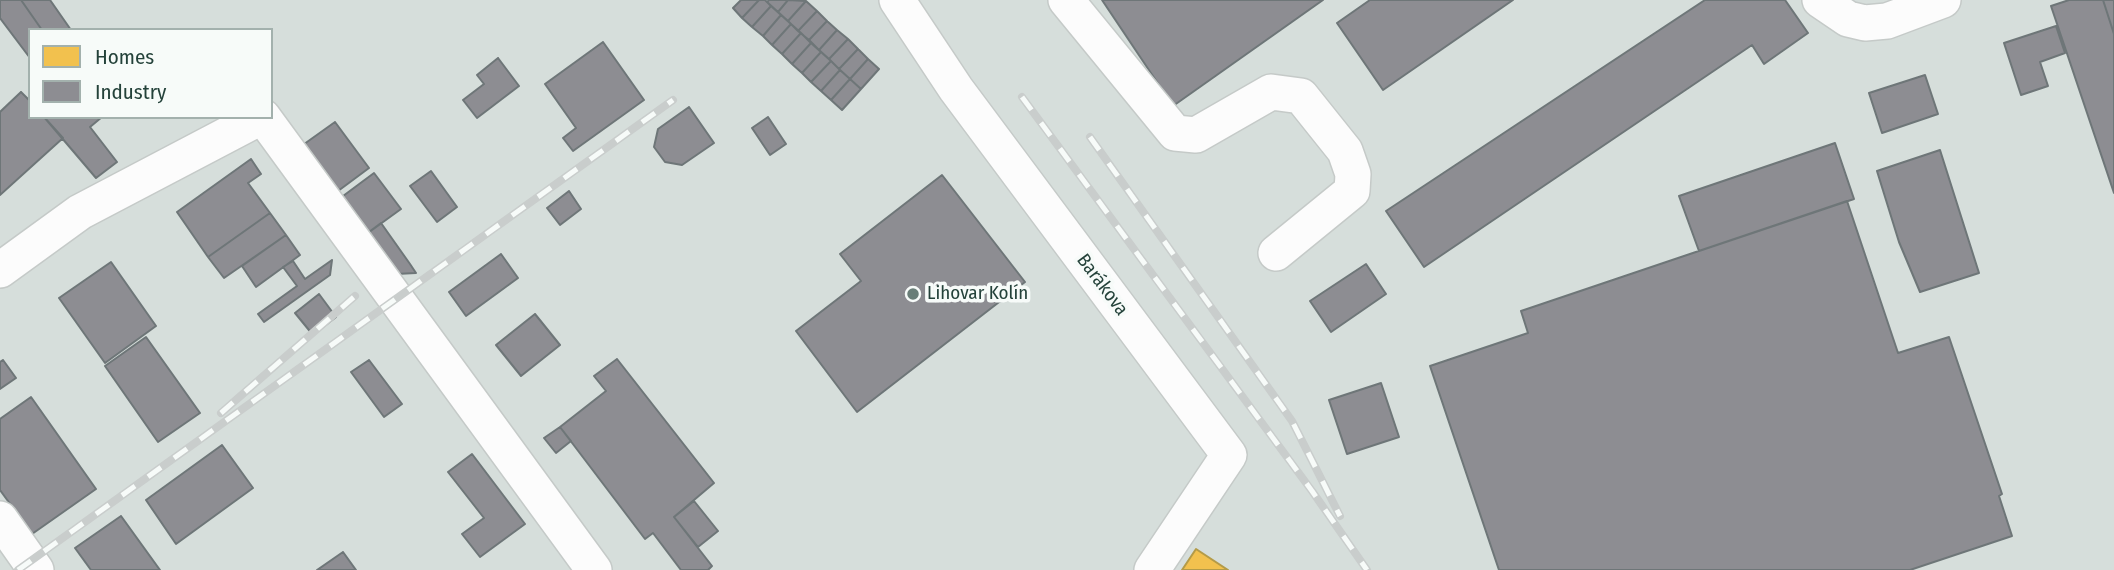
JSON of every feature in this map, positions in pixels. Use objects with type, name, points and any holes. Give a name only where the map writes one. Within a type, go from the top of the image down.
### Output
[{"type":"street","name":"Barákova","points":[[897,0],[956,89],[1230,455],[1152,570]]},
{"type":"street","points":[[1066,0],[1175,133],[1196,135],[1271,92],[1301,96],[1345,152],[1353,174],[1352,191],[1276,253]]},
{"type":"street","points":[[1819,0],[1833,12],[1864,23],[1887,21],[1943,0]]},
{"type":"street","points":[[0,270],[80,212],[258,119]]},
{"type":"street","points":[[263,119],[594,570]]},
{"type":"street","points":[[0,519],[36,570]]},
{"type":"shaded area","points":[[0,0],[2114,0],[2114,570],[0,570]]},
{"type":"building: Homes","points":[[1196,549],[1228,570],[1182,570]]},
{"type":"building: Industry","points":[[0,0],[21,0],[41,28],[28,28],[28,55],[0,18]]},
{"type":"building: Industry","points":[[21,0],[50,0],[70,28],[41,28]]},
{"type":"building: Industry","points":[[741,0],[759,0],[742,18],[733,8]]},
{"type":"building: Industry","points":[[759,0],[765,0],[771,6],[752,27],[742,18]]},
{"type":"building: Industry","points":[[788,0],[778,12],[767,2]]},
{"type":"building: Industry","points":[[788,0],[806,1],[788,21],[778,12]]},
{"type":"building: Industry","points":[[1102,0],[1323,0],[1173,106]]},
{"type":"building: Industry","points":[[1370,0],[1513,0],[1383,90],[1337,23]]},
{"type":"building: Industry","points":[[1705,0],[1785,0],[1808,33],[1764,64],[1752,45],[1424,267],[1386,211]]},
{"type":"building: Industry","points":[[2069,0],[2103,0],[2114,34],[2114,193],[2051,6]]},
{"type":"building: Industry","points":[[2103,0],[2114,0],[2114,34]]},
{"type":"building: Industry","points":[[806,1],[817,11],[798,31],[788,21]]},
{"type":"building: Industry","points":[[771,6],[781,15],[763,36],[752,27]]},
{"type":"building: Industry","points":[[817,11],[827,21],[809,40],[798,31]]},
{"type":"building: Industry","points":[[781,15],[791,24],[772,45],[763,36]]},
{"type":"building: Industry","points":[[827,21],[837,30],[819,50],[809,40]]},
{"type":"building: Industry","points":[[791,24],[801,33],[782,54],[772,45]]},
{"type":"building: Industry","points":[[2056,26],[2065,53],[2040,62],[2048,86],[2021,95],[2004,43]]},
{"type":"building: Industry","points":[[837,30],[848,39],[829,59],[819,50]]},
{"type":"building: Industry","points":[[801,33],[811,43],[792,64],[782,54]]},
{"type":"building: Industry","points":[[848,39],[858,49],[839,69],[829,59]]},
{"type":"building: Industry","points":[[603,42],[644,100],[573,151],[563,138],[576,128],[545,84]]},
{"type":"building: Industry","points":[[811,43],[821,52],[802,73],[792,64]]},
{"type":"building: Industry","points":[[858,49],[868,59],[850,79],[839,69]]},
{"type":"building: Industry","points":[[821,52],[831,61],[811,82],[802,73]]},
{"type":"building: Industry","points":[[498,58],[519,86],[477,118],[463,100],[484,84],[477,75]]},
{"type":"building: Industry","points":[[868,59],[879,69],[861,89],[850,79]]},
{"type":"building: Industry","points":[[831,61],[840,70],[821,91],[811,82]]},
{"type":"building: Industry","points":[[840,70],[850,79],[831,100],[821,91]]},
{"type":"building: Industry","points":[[1925,75],[1938,114],[1882,133],[1869,93]]},
{"type":"building: Industry","points":[[850,79],[861,89],[842,110],[831,100]]},
{"type":"building: Industry","points":[[21,92],[28,99],[28,119],[46,119],[63,138],[0,195],[0,112]]},
{"type":"building: Industry","points":[[689,107],[714,143],[682,165],[665,162],[654,147],[658,129]]},
{"type":"building: Industry","points":[[768,117],[786,144],[770,155],[752,128]]},
{"type":"building: Industry","points":[[46,119],[100,119],[90,127],[117,162],[96,178]]},
{"type":"building: Industry","points":[[335,122],[369,168],[334,194],[300,147]]},
{"type":"building: Industry","points":[[1835,143],[1854,199],[1699,251],[1679,196]]},
{"type":"building: Industry","points":[[1940,150],[1979,273],[1920,292],[1899,242],[1877,171]]},
{"type":"building: Industry","points":[[251,159],[261,174],[248,183],[270,213],[208,257],[177,212]]},
{"type":"building: Industry","points":[[431,171],[457,207],[437,222],[410,186]]},
{"type":"building: Industry","points":[[374,173],[401,209],[361,238],[335,202]]},
{"type":"building: Industry","points":[[942,175],[1025,282],[857,412],[796,331],[861,281],[840,254]]},
{"type":"building: Industry","points":[[569,191],[581,209],[560,225],[547,208]]},
{"type":"building: Industry","points":[[1847,201],[1898,353],[1949,337],[2002,494],[1999,496],[2012,536],[1910,570],[1499,570],[1430,366],[1528,333],[1521,311]]},
{"type":"building: Industry","points":[[270,213],[286,235],[224,278],[208,257]]},
{"type":"building: Industry","points":[[381,223],[416,273],[396,274],[361,238]]},
{"type":"building: Industry","points":[[286,235],[300,255],[256,287],[242,266]]},
{"type":"building: Industry","points":[[501,254],[518,278],[466,316],[449,292]]},
{"type":"building: Industry","points":[[332,260],[330,275],[264,322],[258,314],[297,286],[283,267],[293,261],[305,279]]},
{"type":"building: Industry","points":[[111,262],[156,326],[105,363],[59,298]]},
{"type":"building: Industry","points":[[1366,264],[1386,294],[1331,332],[1310,301]]},
{"type":"building: Industry","points":[[319,294],[336,317],[313,335],[295,313]]},
{"type":"building: Industry","points":[[535,314],[560,345],[521,376],[496,345]]},
{"type":"building: Industry","points":[[146,337],[200,413],[158,442],[105,366]]},
{"type":"building: Industry","points":[[617,359],[714,483],[674,517],[712,566],[708,570],[681,570],[653,533],[645,539],[560,427],[606,391],[594,376]]},
{"type":"building: Industry","points":[[3,360],[16,378],[0,389],[0,362]]},
{"type":"building: Industry","points":[[369,360],[402,404],[384,417],[351,372]]},
{"type":"building: Industry","points":[[1381,383],[1399,437],[1347,454],[1329,400]]},
{"type":"building: Industry","points":[[31,397],[96,489],[32,534],[0,490],[0,419]]},
{"type":"building: Industry","points":[[560,427],[571,441],[556,453],[544,438]]},
{"type":"building: Industry","points":[[222,445],[253,488],[176,544],[146,500]]},
{"type":"building: Industry","points":[[472,454],[525,524],[480,557],[462,534],[484,518],[448,472]]},
{"type":"building: Industry","points":[[694,501],[718,531],[698,547],[674,517]]},
{"type":"building: Industry","points":[[121,516],[160,570],[91,570],[75,548]]},
{"type":"building: Industry","points":[[343,552],[356,570],[317,570]]},
{"type":"railway","points":[[1022,97],[1312,491],[1367,570]]},
{"type":"railway","points":[[18,570],[673,100]]},
{"type":"railway","points":[[1090,137],[1292,421],[1340,516]]},
{"type":"railway","points":[[221,413],[355,296]]},
{"type":"place","name":"Lihovar Kolín","points":[[913,294]]}]
